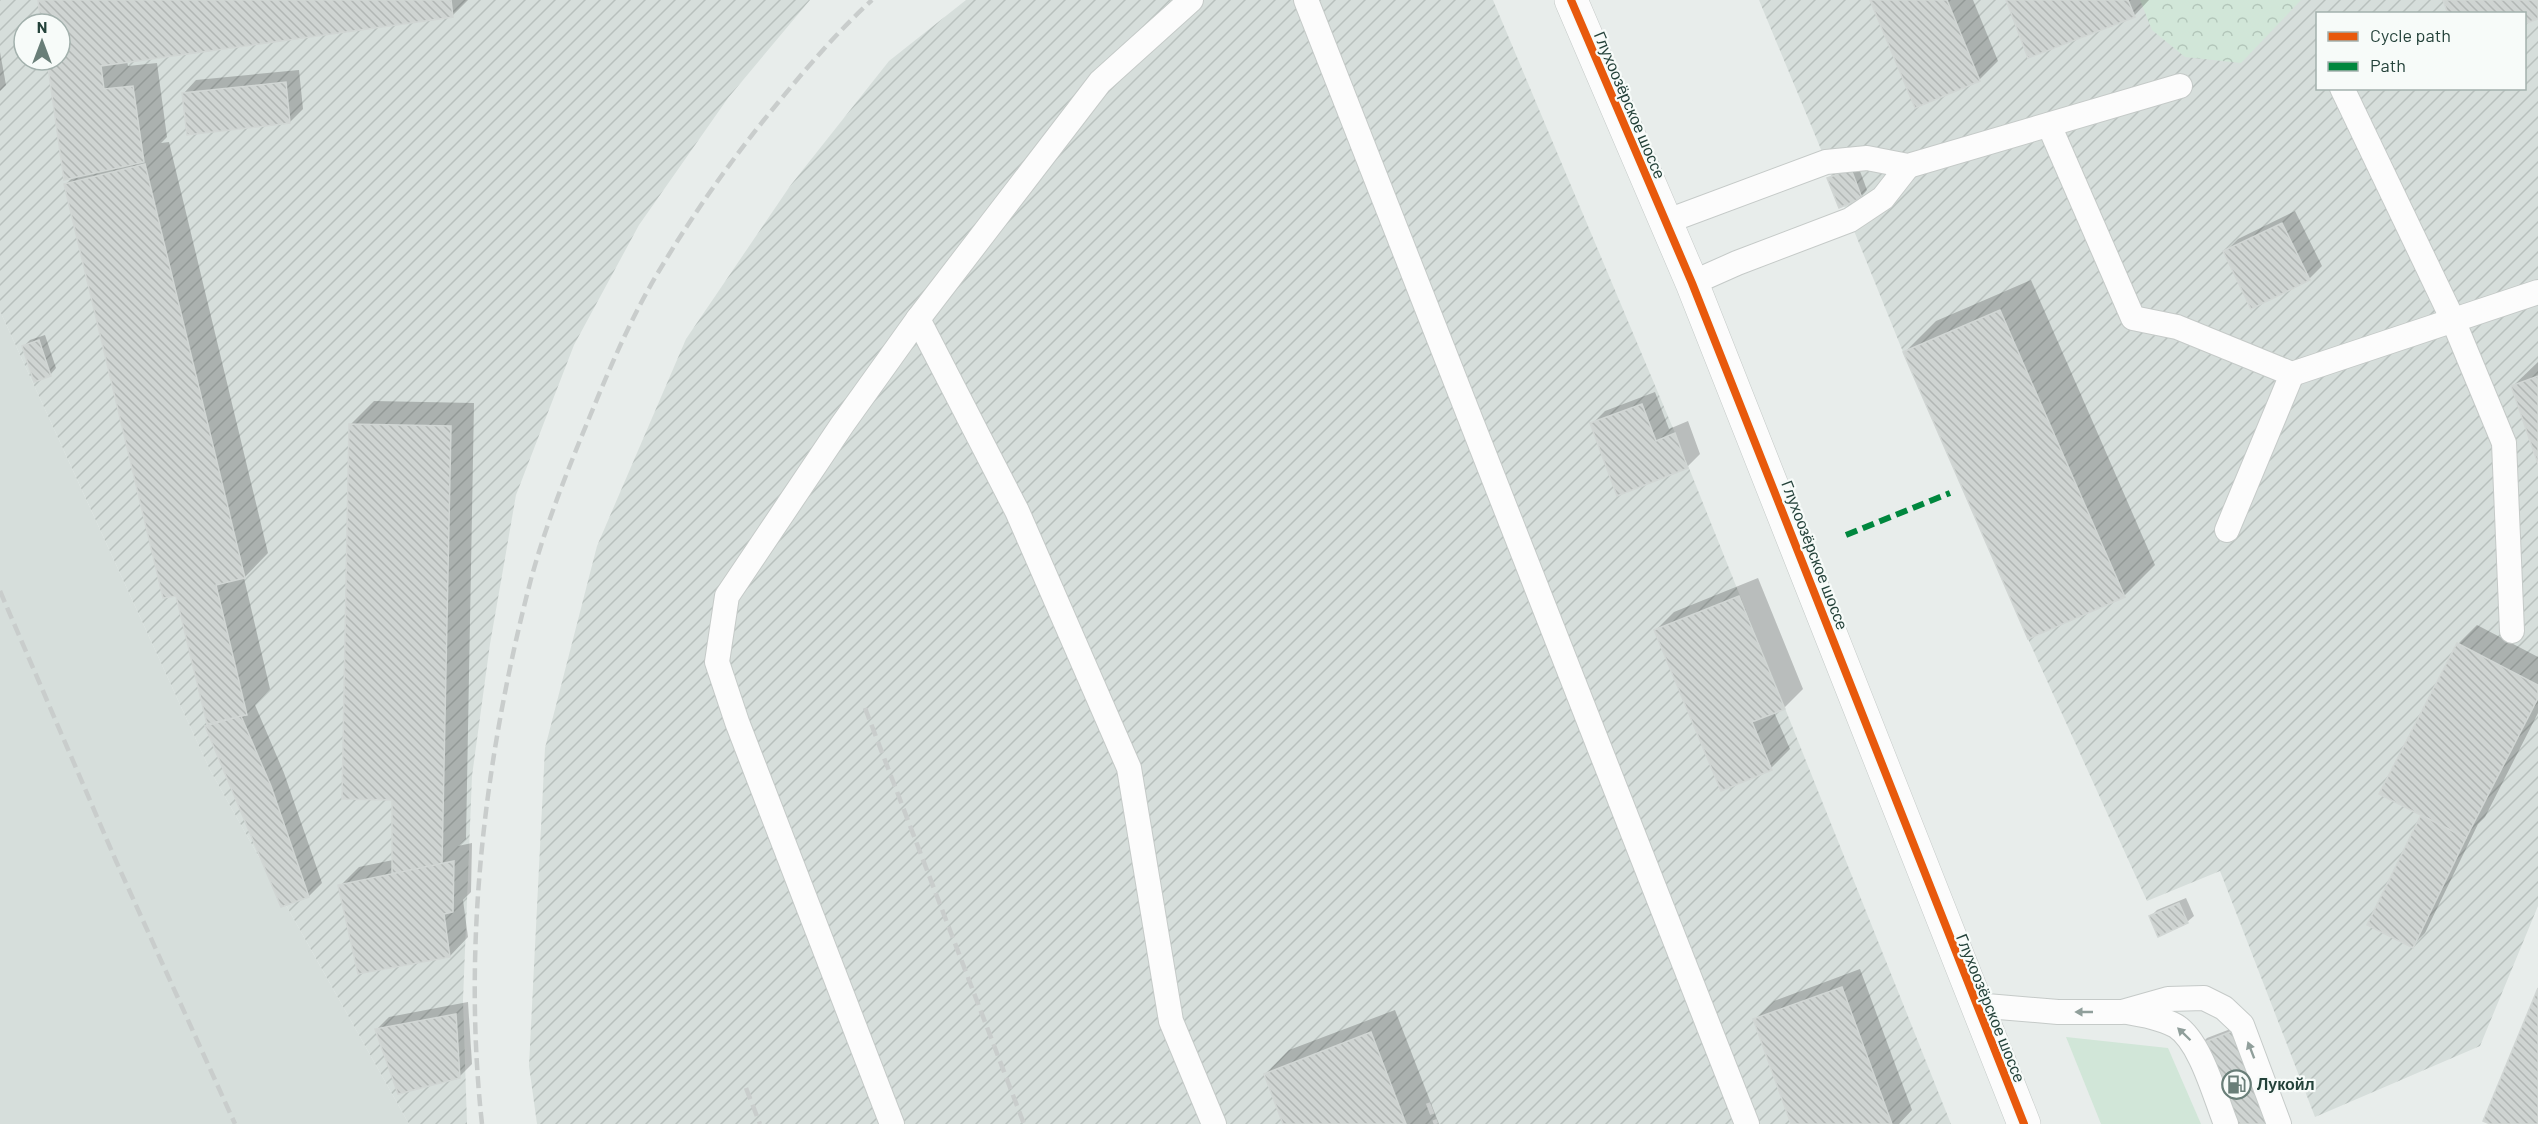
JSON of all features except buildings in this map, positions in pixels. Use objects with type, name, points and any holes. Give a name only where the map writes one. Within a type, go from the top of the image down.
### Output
[{"type":"street","name":"Глухоозёрское шоссе","points":[[1571,0],[1692,283],[1975,1005],[2024,1124]]},
{"type":"lane","points":[[892,1124],[737,722],[717,662],[727,596],[842,425],[918,319],[1100,82],[1191,0]]},
{"type":"lane","points":[[1306,0],[1747,1124]]},
{"type":"lane","points":[[1665,222],[1826,162],[1867,158],[1908,166],[2180,86]]},
{"type":"lane","points":[[2343,90],[2453,320],[2504,443],[2512,631]]},
{"type":"lane","points":[[2049,125],[2133,318],[2177,327],[2292,374],[2538,292]]},
{"type":"lane","points":[[1692,283],[1737,263],[1850,220],[1883,198],[1908,166]]},
{"type":"lane","points":[[918,319],[1017,511],[1129,768],[1170,1021],[1214,1124]]},
{"type":"lane","points":[[2227,530],[2292,374]]},
{"type":"lane","points":[[2122,1012],[2168,999],[2204,998],[2224,1008],[2242,1025],[2279,1124]]},
{"type":"lane","points":[[1975,1005],[2058,1012],[2122,1012],[2154,1017],[2177,1027],[2193,1043],[2226,1124]]},
{"type":"shaded area","points":[[0,0],[810,0],[728,98],[639,225],[574,345],[516,495],[490,644],[472,776],[463,1000],[467,1124],[409,1124],[210,770],[0,311]]},
{"type":"shaded area","points":[[966,0],[1493,0],[1675,433],[1951,1124],[537,1124],[529,1066],[545,748],[597,546],[686,339],[790,186],[889,61]]},
{"type":"shaded area","points":[[1759,0],[2538,0],[2538,906],[2480,1046],[2315,1117],[2220,871],[2147,901],[2028,639],[1903,352],[1844,206],[1839,208],[1827,178],[1832,176]]},
{"type":"shaded area","points":[[0,311],[210,770],[409,1124],[0,1124]]},
{"type":"green space","points":[[2140,0],[2301,0],[2241,63],[2185,57],[2152,30]]},
{"type":"green space","points":[[2066,1037],[2168,1048],[2201,1124],[2101,1124]]},
{"type":"railway","points":[[482,1124],[476,1056],[475,987],[482,850],[501,713],[531,579],[550,517],[606,378],[651,284],[714,186],[743,147],[820,53],[872,0]]},
{"type":"railway","points":[[0,591],[116,861],[235,1124]]},
{"type":"railway","points":[[865,708],[1024,1124]]},
{"type":"railway","points":[[746,1088],[760,1124]]},
{"type":"railway","points":[[1428,1103],[1436,1124]]},
{"type":"marked path","points":[[1846,535],[1950,493]]},
{"type":"cycle path","points":[[1571,0],[1692,283],[2024,1124]]},
{"type":"place","name":"Лукойл","points":[[2236,1084]]}]
